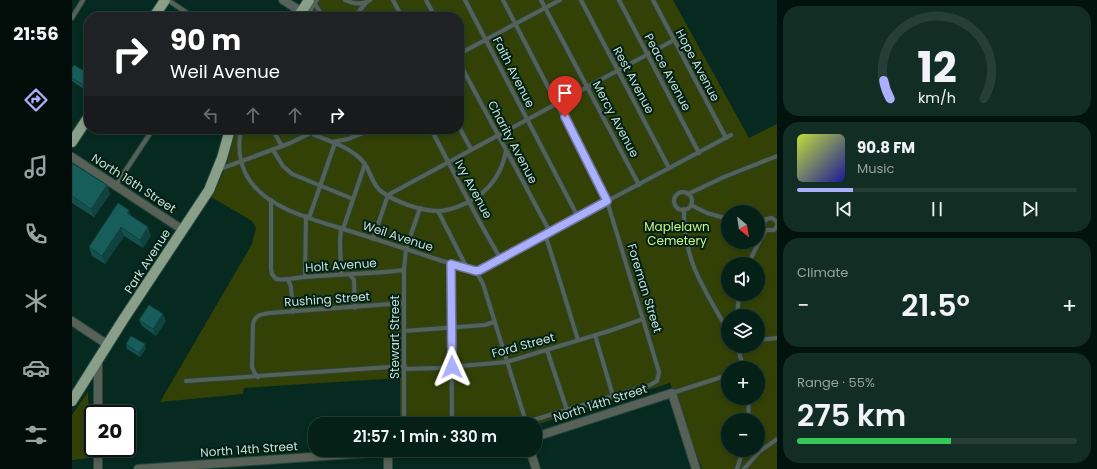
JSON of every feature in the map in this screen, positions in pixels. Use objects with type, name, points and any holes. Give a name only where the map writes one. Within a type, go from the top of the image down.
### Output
[{"type":"main road","points":[[158,12],[167,0]]},
{"type":"main road","points":[[305,12],[314,1]]},
{"type":"main road","points":[[72,142],[84,124]]},
{"type":"main road","name":"Park Avenue","points":[[72,401],[209,190],[218,170],[229,134]]},
{"type":"street","points":[[283,0],[298,12]]},
{"type":"street","name":"North 16th Street","points":[[72,157],[184,230]]},
{"type":"street","points":[[72,321],[108,345]]},
{"type":"street","points":[[98,361],[98,405]]},
{"type":"street","points":[[672,393],[696,469]]},
{"type":"street","name":"North 14th Street","points":[[542,435],[672,393]]},
{"type":"street","points":[[98,457],[98,469]]},
{"type":"street","name":"North 14th Street","points":[[138,469],[314,457]]},
{"type":"street","points":[[388,457],[388,469]]},
{"type":"street","points":[[532,457],[536,469]]},
{"type":"lane","points":[[72,18],[83,0]]},
{"type":"lane","points":[[167,0],[185,12]]},
{"type":"lane","points":[[345,0],[357,4],[369,1]]},
{"type":"lane","points":[[393,0],[399,12]]},
{"type":"lane","points":[[426,0],[432,12]]},
{"type":"lane","name":"Faith Avenue","points":[[465,0],[578,217]]},
{"type":"lane","name":"Foreman Street","points":[[503,0],[607,201],[659,372],[657,381],[650,385],[613,396]]},
{"type":"lane","name":"Mercy Avenue","points":[[541,0],[639,185]]},
{"type":"lane","points":[[464,51],[560,0]]},
{"type":"lane","name":"Rest Avenue","points":[[581,0],[669,168]]},
{"type":"lane","name":"Peace Avenue","points":[[619,0],[699,152]]},
{"type":"lane","name":"Hope Avenue","points":[[653,0],[726,138]]},
{"type":"lane","points":[[314,1],[320,12]]},
{"type":"lane","points":[[359,12],[369,1]]},
{"type":"lane","points":[[373,239],[388,195],[674,40]]},
{"type":"lane","name":"Charity Avenue","points":[[464,72],[550,232]]},
{"type":"lane","points":[[115,186],[150,134]]},
{"type":"lane","points":[[240,134],[239,145],[241,162]]},
{"type":"lane","points":[[275,134],[282,146]]},
{"type":"lane","points":[[218,170],[273,150],[304,134]]},
{"type":"lane","points":[[314,134],[334,143],[360,159],[365,164],[377,188],[388,195],[420,208],[438,212],[470,202],[481,195],[498,176],[506,151]]},
{"type":"lane","points":[[334,143],[359,134]]},
{"type":"lane","name":"Ivy Avenue","points":[[434,134],[500,258]]},
{"type":"lane","points":[[463,134],[472,149]]},
{"type":"lane","points":[[524,417],[483,284],[476,271],[731,135]]},
{"type":"lane","points":[[305,277],[308,217],[334,143]]},
{"type":"lane","points":[[273,150],[283,166],[289,172],[353,198]]},
{"type":"lane","points":[[688,194],[724,177],[777,156]]},
{"type":"lane","name":"Weil Avenue","points":[[241,162],[248,178],[254,186],[282,207],[406,250],[476,271]]},
{"type":"lane","points":[[342,274],[340,242],[342,228],[365,164]]},
{"type":"lane","points":[[682,192],[688,194],[692,198],[691,205],[684,209],[675,206],[675,197],[678,193],[682,192]]},
{"type":"lane","name":"Holt Avenue","points":[[271,200],[271,269],[274,277],[278,279],[288,279],[404,270]]},
{"type":"lane","points":[[691,205],[707,213],[721,217]]},
{"type":"lane","name":"Stewart Street","points":[[404,417],[404,270],[406,250],[420,208]]},
{"type":"lane","points":[[684,209],[684,236],[691,262],[703,289],[721,319]]},
{"type":"lane","points":[[438,212],[467,268]]},
{"type":"lane","points":[[765,220],[772,218],[777,221],[777,235]]},
{"type":"lane","points":[[752,257],[766,230],[776,228]]},
{"type":"lane","points":[[545,234],[578,340]]},
{"type":"lane","points":[[451,264],[452,417]]},
{"type":"lane","points":[[350,275],[354,280],[355,308]]},
{"type":"lane","points":[[288,279],[291,286],[293,312]]},
{"type":"lane","name":"Rushing Street","points":[[258,377],[252,367],[253,324],[254,319],[261,314],[355,308],[404,303]]},
{"type":"lane","name":"Ford Street","points":[[186,381],[405,367],[452,367],[507,362],[643,319]]},
{"type":"lane","points":[[404,331],[486,325],[494,322]]},
{"type":"lane","points":[[542,417],[613,396],[595,335]]},
{"type":"lane","points":[[765,339],[777,338]]},
{"type":"lane","points":[[547,350],[567,410]]},
{"type":"lane","points":[[672,393],[721,377]]},
{"type":"lane","points":[[765,447],[777,439]]},
{"type":"lane","points":[[737,469],[741,457]]},
{"type":"lane","points":[[744,469],[753,457]]},
{"type":"green space","name":"Maplelawn Cemetery","points":[[313,0],[673,0],[749,138],[777,124],[777,469],[702,469],[670,383],[542,423],[542,417],[400,417],[400,378],[244,388],[243,394],[160,402],[252,244],[256,228],[252,221],[211,197],[220,180],[230,154],[234,134],[464,134],[464,12],[305,12]]},
{"type":"green space","points":[[88,392],[88,405],[84,405],[84,457],[89,458],[72,460],[72,415]]},
{"type":"building","points":[[74,65],[84,71],[83,85],[72,78],[72,68]]},
{"type":"building","points":[[72,163],[107,185],[91,209],[72,196]]},
{"type":"building","points":[[118,203],[129,210],[127,213],[148,227],[140,240],[121,227],[102,256],[89,247]]},
{"type":"building","points":[[149,305],[163,314],[153,329],[139,320]]},
{"type":"building","points":[[131,336],[145,344],[139,353],[126,344]]},
{"type":"route","points":[[452,367],[451,264],[476,271],[480,270],[607,201],[565,117]]}]
